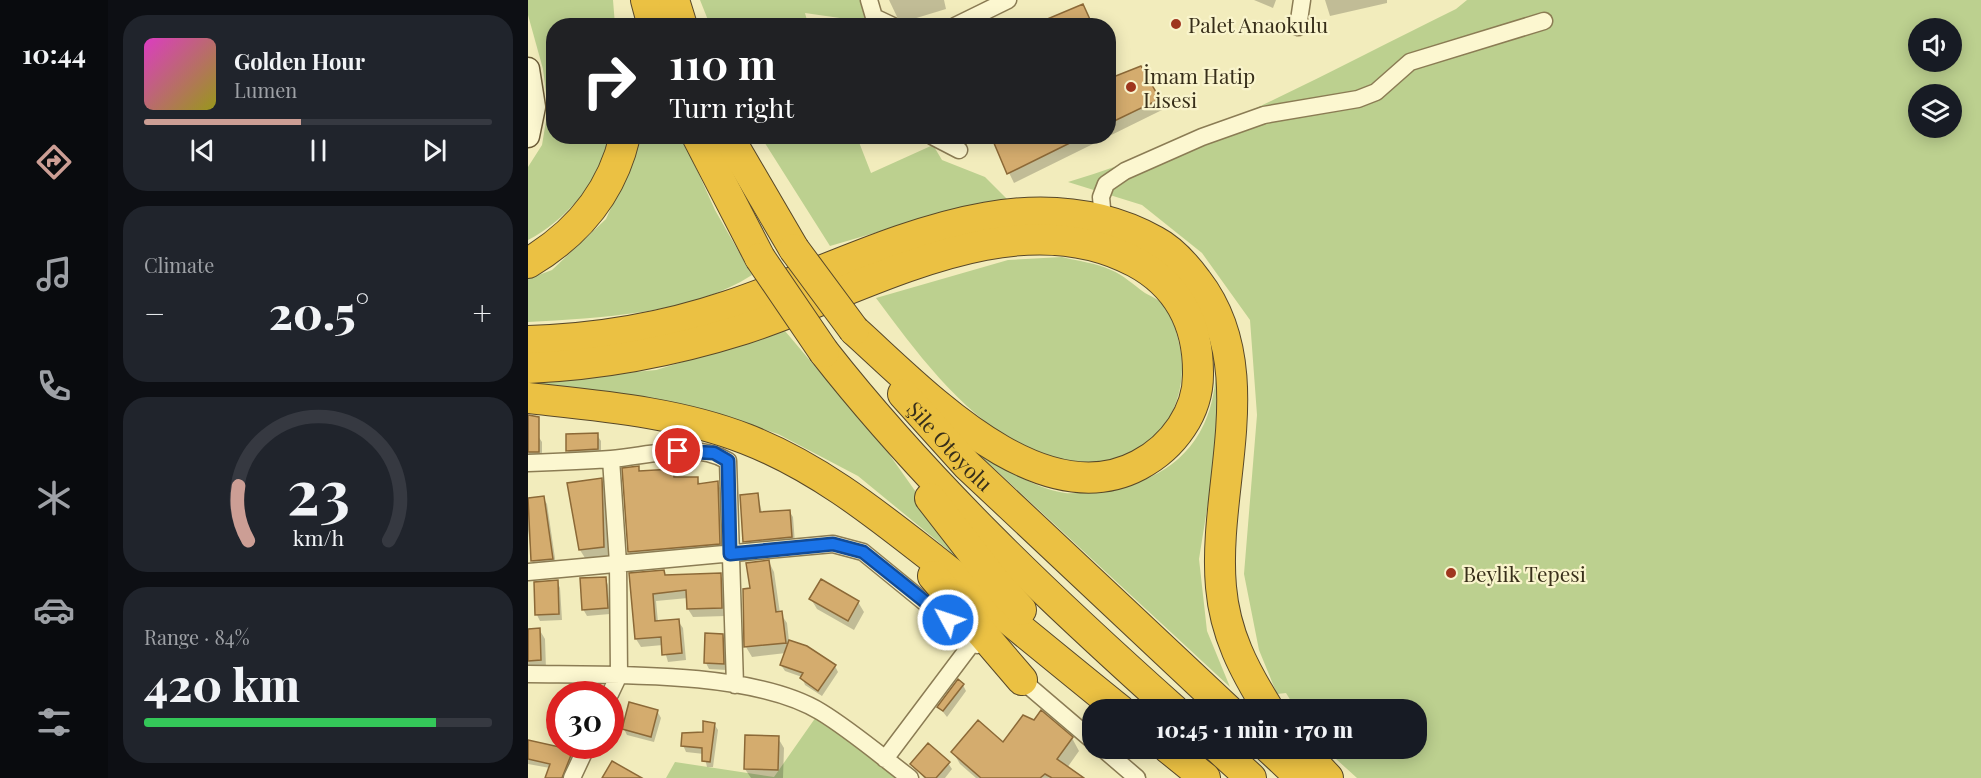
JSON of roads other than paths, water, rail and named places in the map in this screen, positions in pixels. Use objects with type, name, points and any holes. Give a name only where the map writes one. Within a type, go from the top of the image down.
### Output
[{"type":"highway","points":[[631,0],[632,18]]},
{"type":"highway","points":[[646,0],[651,18]]},
{"type":"highway","points":[[674,0],[680,18]]},
{"type":"highway","points":[[528,263],[574,230],[599,200],[621,154],[623,144]]},
{"type":"highway","name":"Şile Otoyolu","points":[[701,144],[760,258],[824,352],[858,395],[935,482],[1112,654],[1162,699]]},
{"type":"highway","name":"Şile Otoyolu","points":[[733,144],[794,249],[906,398],[967,465],[1216,699]]},
{"type":"highway","points":[[528,341],[602,336],[688,318],[764,294],[878,250],[979,218],[1034,212],[1063,212],[1103,219],[1160,244],[1186,265],[1206,292],[1220,320],[1229,359],[1233,402],[1221,539],[1221,585],[1233,648],[1263,699]]},
{"type":"highway","points":[[528,368],[609,361],[655,353],[746,328],[950,254],[1030,239],[1056,240],[1112,249],[1148,269],[1170,288],[1189,315],[1197,348],[1198,376],[1194,404],[1179,432],[1161,451],[1141,465],[1124,473],[1101,477],[1060,477],[1014,459],[988,441],[925,394],[854,330]]},
{"type":"highway","points":[[858,395],[918,482],[996,583],[1108,699]]},
{"type":"highway","points":[[528,398],[668,417],[745,438],[815,472],[891,526],[1107,699]]},
{"type":"highway","points":[[891,526],[1022,680]]},
{"type":"highway","points":[[1181,759],[1204,778]]},
{"type":"highway","points":[[1230,759],[1251,778]]},
{"type":"highway","points":[[1281,759],[1301,778]]},
{"type":"highway","points":[[1310,759],[1328,778]]},
{"type":"street","points":[[868,18],[869,0]]},
{"type":"street","points":[[971,18],[1008,0]]},
{"type":"street","points":[[1298,27],[1302,0]]},
{"type":"street","points":[[1103,219],[1101,196],[1106,184],[1125,171],[1202,137],[1264,115],[1367,96],[1376,92],[1410,62],[1544,21]]},
{"type":"street","points":[[528,69],[531,110],[528,136]]},
{"type":"street","points":[[947,144],[959,150]]},
{"type":"street","points":[[528,463],[611,459],[678,451],[714,453],[728,461],[735,685]]},
{"type":"street","points":[[611,459],[618,563],[619,675],[616,681]]},
{"type":"street","points":[[528,572],[833,544],[863,552],[1082,731]]},
{"type":"street","points":[[885,759],[973,642]]},
{"type":"street","points":[[528,674],[619,675],[769,689],[820,711],[910,778]]},
{"type":"street","points":[[572,778],[581,759]]},
{"type":"street","points":[[1115,759],[1137,778]]},
{"type":"place","name":"Palet Anaokulu","points":[[1176,24]]},
{"type":"place","name":"İmam Hatip Lisesi","points":[[1131,87]]},
{"type":"place","name":"Beylik Tepesi","points":[[1451,573]]}]
